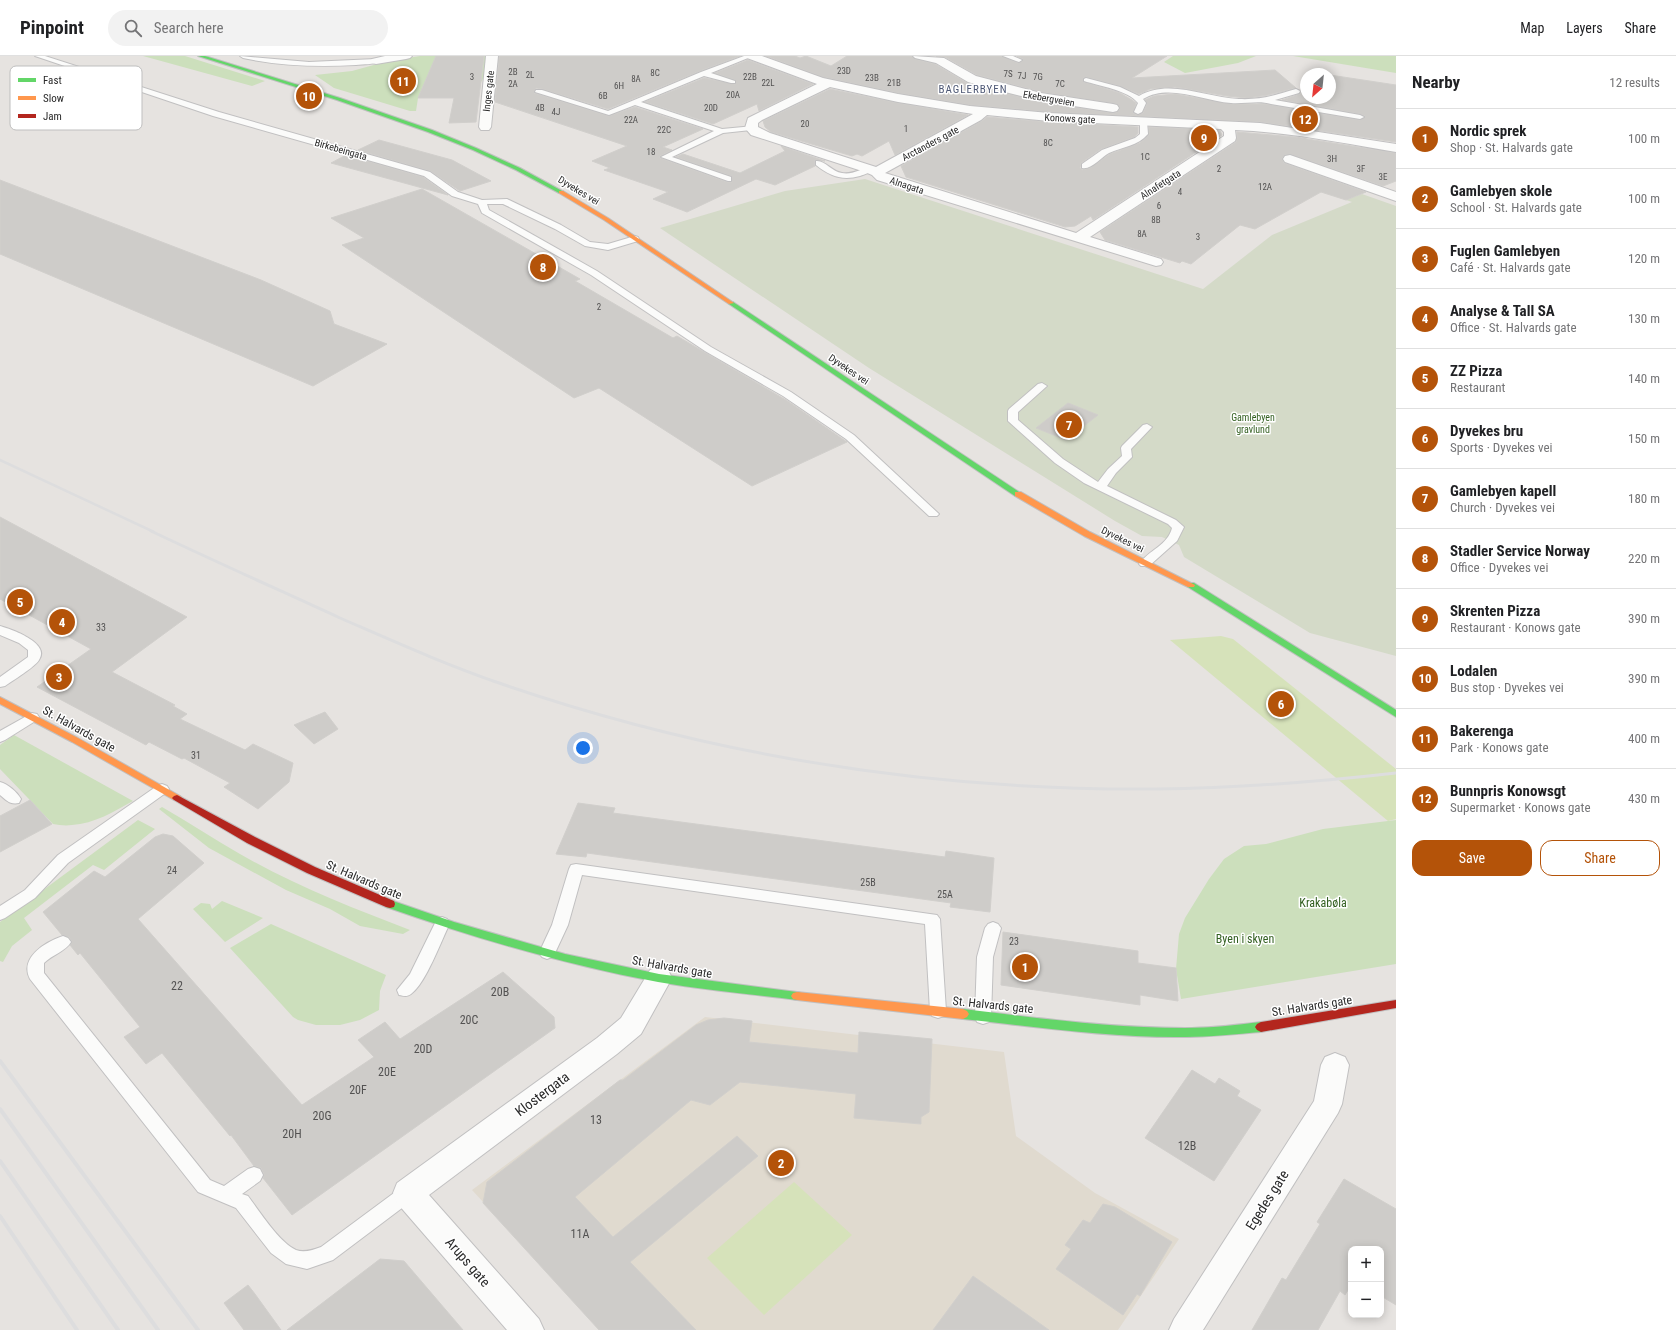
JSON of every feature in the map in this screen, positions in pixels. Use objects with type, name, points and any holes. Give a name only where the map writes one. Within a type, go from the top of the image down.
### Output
[{"type":"street","name":"Dyvekes vei","points":[[200,56],[407,123],[485,153],[565,193],[1014,492],[1087,534],[1201,590],[1396,714]]},
{"type":"street","points":[[376,60],[406,56]]},
{"type":"street","name":"Inges gate","points":[[485,126],[492,56]]},
{"type":"street","name":"Konows gate","points":[[750,56],[786,70],[829,83],[929,104],[983,112],[1049,117],[1141,116]]},
{"type":"street","name":"Ekebergveien","points":[[918,56],[933,57],[979,82],[1022,93],[1141,116],[1155,117],[1160,122],[1225,126]]},
{"type":"street","points":[[751,128],[752,121],[758,116],[829,83]]},
{"type":"street","name":"Arctanders gate","points":[[873,171],[977,118],[983,112]]},
{"type":"street","points":[[1225,126],[1260,127],[1396,148]]},
{"type":"street","name":"Alnafetgata","points":[[1078,238],[1230,138],[1230,132],[1225,126]]},
{"type":"street","name":"Alnagata","points":[[751,128],[765,136],[873,171],[882,177],[1156,262]]},
{"type":"street","points":[[1290,159],[1396,197]]},
{"type":"street","name":"St. Halvards gate","points":[[0,700],[251,840],[310,870],[398,908],[522,948],[547,954],[659,978],[743,990],[1088,1028],[1152,1033],[1200,1033],[1246,1029],[1396,1004]]},
{"type":"street","name":"Klostergata","points":[[408,1193],[607,1046],[631,1026],[659,978]]},
{"type":"street","name":"Egedes gate","points":[[1185,1330],[1328,1104],[1335,1065]]},
{"type":"street","name":"Arups gate","points":[[408,1193],[528,1330]]},
{"type":"lane","name":"Birkebeingata","points":[[38,56],[69,66]]},
{"type":"lane","points":[[243,56],[267,61],[295,64],[344,63],[376,60]]},
{"type":"lane","points":[[540,92],[609,113],[703,73],[750,56]]},
{"type":"lane","points":[[1006,56],[1019,60]]},
{"type":"lane","points":[[703,73],[733,82]]},
{"type":"lane","points":[[1084,166],[1106,152],[1138,140],[1144,134],[1141,116],[1142,102],[1140,98],[1130,93],[1086,80]]},
{"type":"lane","name":"Birkebeingata","points":[[142,90],[216,114],[427,174],[455,194],[482,202],[504,201],[558,227],[583,242],[594,246],[608,247],[635,239]]},
{"type":"lane","points":[[1140,98],[1155,91],[1168,91],[1231,101],[1265,101],[1360,117]]},
{"type":"lane","points":[[1265,101],[1296,91]]},
{"type":"lane","points":[[634,102],[722,131]]},
{"type":"lane","points":[[728,179],[665,157],[722,131],[751,128]]},
{"type":"lane","points":[[819,163],[832,174],[843,177],[873,171]]},
{"type":"lane","points":[[482,202],[485,211],[594,273],[708,349],[787,394],[850,437],[933,514]]},
{"type":"lane","points":[[1042,386],[1013,411],[1014,421],[1059,461],[1088,481],[1167,519],[1178,527],[1177,534],[1173,540],[1145,563]]},
{"type":"lane","points":[[1100,487],[1112,471],[1127,457],[1126,448],[1147,427]]},
{"type":"lane","points":[[0,630],[28,643],[34,648],[35,653],[34,658],[0,683]]},
{"type":"lane","points":[[0,737],[32,717]]},
{"type":"lane","points":[[0,787],[14,799]]},
{"type":"lane","points":[[0,914],[30,894],[63,859],[162,789]]},
{"type":"lane","points":[[547,954],[560,925],[576,869],[932,919],[938,1011]]},
{"type":"lane","points":[[405,990],[416,978],[442,922]]},
{"type":"lane","points":[[983,1016],[986,957],[992,928]]},
{"type":"lane","points":[[63,942],[36,961],[34,968],[36,975],[204,1186],[242,1202],[277,1247],[293,1258],[307,1260],[326,1254],[408,1193]]},
{"type":"lane","points":[[225,1196],[254,1175]]},
{"type":"shaded area","points":[[705,1017],[1004,1052],[1016,1136],[1095,1193],[1179,1239],[1118,1330],[602,1330],[472,1190]]},
{"type":"green space","points":[[143,56],[185,56],[265,81],[252,86]]},
{"type":"green space","points":[[420,56],[487,56],[484,77],[480,84],[418,98],[416,111],[410,111],[334,88],[315,75],[352,71],[388,61]]},
{"type":"green space","points":[[1173,56],[1256,56],[1238,63],[1185,73],[1164,62]]},
{"type":"green space","points":[[1293,56],[1396,56],[1396,73]]},
{"type":"green space","name":"Gamlebyen gravlund","points":[[865,179],[1203,289],[1272,235],[1352,202],[1346,200],[1362,194],[1396,206],[1396,656],[1310,633],[1184,557],[1179,545],[1162,537],[1142,536],[1115,521],[869,368],[660,228],[785,191]]},
{"type":"green space","points":[[1221,636],[1233,639],[1396,769],[1396,819],[1388,821],[1170,640]]},
{"type":"green space","points":[[14,735],[133,801],[96,820],[80,824],[53,824],[0,769],[0,745]]},
{"type":"green space","points":[[162,807],[240,854],[281,876],[410,930],[403,934],[360,926],[330,909],[286,890],[209,848],[159,809]]},
{"type":"green space","points":[[138,820],[155,829],[104,870],[93,865],[24,918],[32,930],[12,946],[3,962],[0,961],[0,922]]},
{"type":"green space","name":"Krakabøla","points":[[1396,820],[1396,964],[1181,999],[1176,969],[1179,934],[1185,918],[1209,879],[1224,859],[1244,846],[1266,844],[1323,829]]},
{"type":"green space","points":[[222,901],[263,918],[225,942],[193,909],[201,903],[210,904],[212,909]]},
{"type":"green space","points":[[271,924],[386,975],[380,991],[379,1010],[360,1020],[340,1025],[316,1025],[293,1017],[230,948]]},
{"type":"green space","points":[[794,1182],[852,1235],[764,1315],[707,1258]]},
{"type":"building","points":[[436,56],[484,56],[476,122],[449,123],[454,98],[418,98]]},
{"type":"building","points":[[499,56],[740,56],[608,109],[542,89],[536,88],[534,93],[609,116],[635,107],[703,129],[663,147],[672,150],[660,156],[660,158],[727,182],[732,182],[731,176],[676,157],[683,154],[740,173],[785,151],[781,146],[825,161],[815,160],[815,166],[775,185],[756,179],[687,212],[653,199],[668,192],[604,170],[610,168],[592,161],[627,146],[495,102]]},
{"type":"building","points":[[766,56],[795,56],[800,58],[806,56],[831,66],[847,56],[912,56],[915,59],[935,64],[967,83],[1041,102],[1113,113],[1120,109],[1117,104],[1041,92],[977,75],[945,57],[936,56],[1002,56],[1018,63],[1023,59],[1017,56],[1167,56],[1132,78],[1275,70],[1296,88],[1268,95],[1247,98],[1175,87],[1150,89],[1139,94],[1120,86],[1086,77],[1083,78],[1084,82],[1120,93],[1132,100],[1136,103],[1133,113],[1137,115],[1143,113],[1147,104],[1145,100],[1154,96],[1175,94],[1231,104],[1266,104],[1360,120],[1365,116],[1304,104],[1336,104],[1336,76],[1396,85],[1396,142],[1260,122],[1049,112],[970,105],[898,93],[823,77]]},
{"type":"building","points":[[748,60],[813,84],[759,111],[757,104],[713,124],[645,102],[704,78],[735,84],[735,80],[715,73]]},
{"type":"building","points":[[830,89],[968,115],[895,155],[889,141],[862,156],[857,154],[852,156],[771,132],[765,127],[763,121]]},
{"type":"building","points":[[1300,94],[1300,103],[1282,100]]},
{"type":"building","points":[[987,117],[1138,127],[1138,133],[1134,137],[1101,149],[1081,163],[1080,168],[1082,170],[1090,168],[1110,154],[1140,143],[1149,135],[1149,127],[1220,130],[1222,135],[1093,220],[1091,216],[1075,226],[1065,227],[906,177],[901,166]]},
{"type":"building","points":[[1237,132],[1295,137],[1396,153],[1396,181],[1383,186],[1290,154],[1285,155],[1282,158],[1284,163],[1366,192],[1346,200],[1321,192],[1255,229],[1240,225],[1191,264],[1182,261],[1180,263],[1105,240],[1100,232],[1236,142]]},
{"type":"building","points":[[379,140],[452,160],[491,181],[460,191],[430,171],[358,150]]},
{"type":"building","points":[[346,155],[423,177],[448,195],[331,163]]},
{"type":"building","points":[[0,180],[261,280],[330,311],[334,324],[387,344],[313,386],[0,254]]},
{"type":"building","points":[[422,189],[580,279],[575,281],[673,338],[677,336],[786,400],[847,442],[752,486],[599,388],[574,398],[342,245],[364,238],[331,218]]},
{"type":"building","points":[[1068,403],[1098,415],[1066,440],[1036,428]]},
{"type":"building","points":[[0,517],[187,617],[112,672],[175,705],[173,706],[187,714],[180,719],[245,750],[253,744],[293,763],[289,782],[258,809],[224,787],[230,783],[184,758],[182,759],[149,742],[146,745],[37,687],[91,649],[0,599]]},
{"type":"building","points":[[325,712],[338,729],[314,744],[294,725]]},
{"type":"building","points":[[30,800],[52,824],[0,852],[0,816]]},
{"type":"building","points":[[578,803],[615,808],[613,813],[945,857],[946,851],[994,858],[990,912],[950,907],[951,903],[587,853],[586,857],[556,854]]},
{"type":"building","points":[[163,834],[173,836],[204,863],[138,919],[302,1105],[374,1057],[358,1040],[385,1022],[400,1039],[503,972],[554,1017],[555,1028],[292,1215],[263,1178],[264,1174],[261,1168],[254,1166],[231,1135],[230,1136],[162,1053],[146,1064],[124,1037],[140,1027],[80,953],[78,955],[70,945],[72,942],[69,937],[62,935],[43,912],[94,871],[105,877],[155,837]]},
{"type":"building","points":[[1003,932],[1138,951],[1138,963],[1176,968],[1178,1001],[1140,995],[1140,1005],[1001,985]]},
{"type":"building","points":[[724,1018],[752,1021],[749,1042],[858,1053],[859,1032],[932,1039],[929,1112],[921,1117],[921,1124],[854,1118],[856,1094],[740,1082],[710,1105],[691,1100],[575,1197],[613,1237],[737,1136],[758,1156],[630,1262],[696,1330],[599,1330],[483,1203],[487,1182],[620,1080],[623,1080],[696,1025],[708,1020]]},
{"type":"building","points":[[1192,1070],[1215,1084],[1219,1078],[1240,1091],[1237,1096],[1261,1110],[1214,1181],[1145,1138]]},
{"type":"building","points":[[1344,1179],[1396,1209],[1396,1305],[1384,1298],[1384,1246],[1348,1246],[1348,1290],[1345,1295],[1340,1291],[1318,1330],[1252,1330],[1282,1278],[1286,1280],[1320,1224],[1317,1222]]},
{"type":"building","points":[[1103,1204],[1115,1207],[1172,1242],[1140,1296],[1137,1294],[1123,1315],[1056,1269],[1071,1249],[1065,1245],[1083,1220],[1090,1223]]},
{"type":"building","points":[[380,1259],[404,1261],[463,1330],[287,1330]]},
{"type":"building","points":[[973,1276],[1049,1330],[933,1330]]},
{"type":"building","points":[[248,1285],[281,1330],[244,1330],[224,1303]]},
{"type":"railway","points":[[0,460],[154,532]]},
{"type":"railway","points":[[151,531],[340,618],[481,677],[581,709],[662,731],[743,749],[825,764],[907,776],[990,784],[1073,788],[1157,789],[1247,786],[1307,782],[1396,773]]},
{"type":"railway","points":[[0,1061],[198,1330]]},
{"type":"railway","points":[[0,1109],[158,1330]]},
{"type":"railway","points":[[0,1161],[118,1330]]},
{"type":"railway","points":[[0,1216],[77,1330]]},
{"type":"traffic: fast","points":[[200,56],[338,99],[430,131],[518,169],[561,192]]},
{"type":"traffic: fast","points":[[731,303],[1018,494]]},
{"type":"traffic: fast","points":[[1191,585],[1396,714]]},
{"type":"traffic: fast","points":[[390,904],[452,926],[565,958],[659,978],[797,996]]},
{"type":"traffic: fast","points":[[963,1014],[1075,1027],[1149,1032],[1187,1033],[1261,1027]]},
{"type":"traffic: slow","points":[[561,192],[606,219],[731,303]]},
{"type":"traffic: slow","points":[[1018,494],[1087,534],[1191,585]]},
{"type":"traffic: slow","points":[[0,700],[75,740],[177,798]]},
{"type":"traffic: slow","points":[[797,996],[963,1014]]},
{"type":"traffic: jam","points":[[177,798],[251,840],[311,870],[390,904]]},
{"type":"traffic: jam","points":[[1261,1027],[1396,1004]]},
{"type":"place","name":"Bakerenga","points":[[403,81]]},
{"type":"place","name":"Lodalen","points":[[309,96]]},
{"type":"place","name":"Bunnpris Konowsgt","points":[[1305,119]]},
{"type":"place","name":"Skrenten Pizza","points":[[1204,138]]},
{"type":"place","name":"Stadler Service Norway","points":[[543,267]]},
{"type":"place","name":"Gamlebyen kapell","points":[[1069,425]]},
{"type":"place","name":"ZZ Pizza","points":[[20,602]]},
{"type":"place","name":"Analyse & Tall SA","points":[[62,622]]},
{"type":"place","name":"Fuglen Gamlebyen","points":[[59,677]]},
{"type":"place","name":"Dyvekes bru","points":[[1281,704]]},
{"type":"place","name":"Nordic sprek","points":[[1025,967]]},
{"type":"place","name":"Gamlebyen skole","points":[[781,1163]]},
{"type":"district","name":"BAGLERBYEN","points":[[973,89]]},
{"type":"park label","name":"Byen i skyen","points":[[1245,939]]}]
